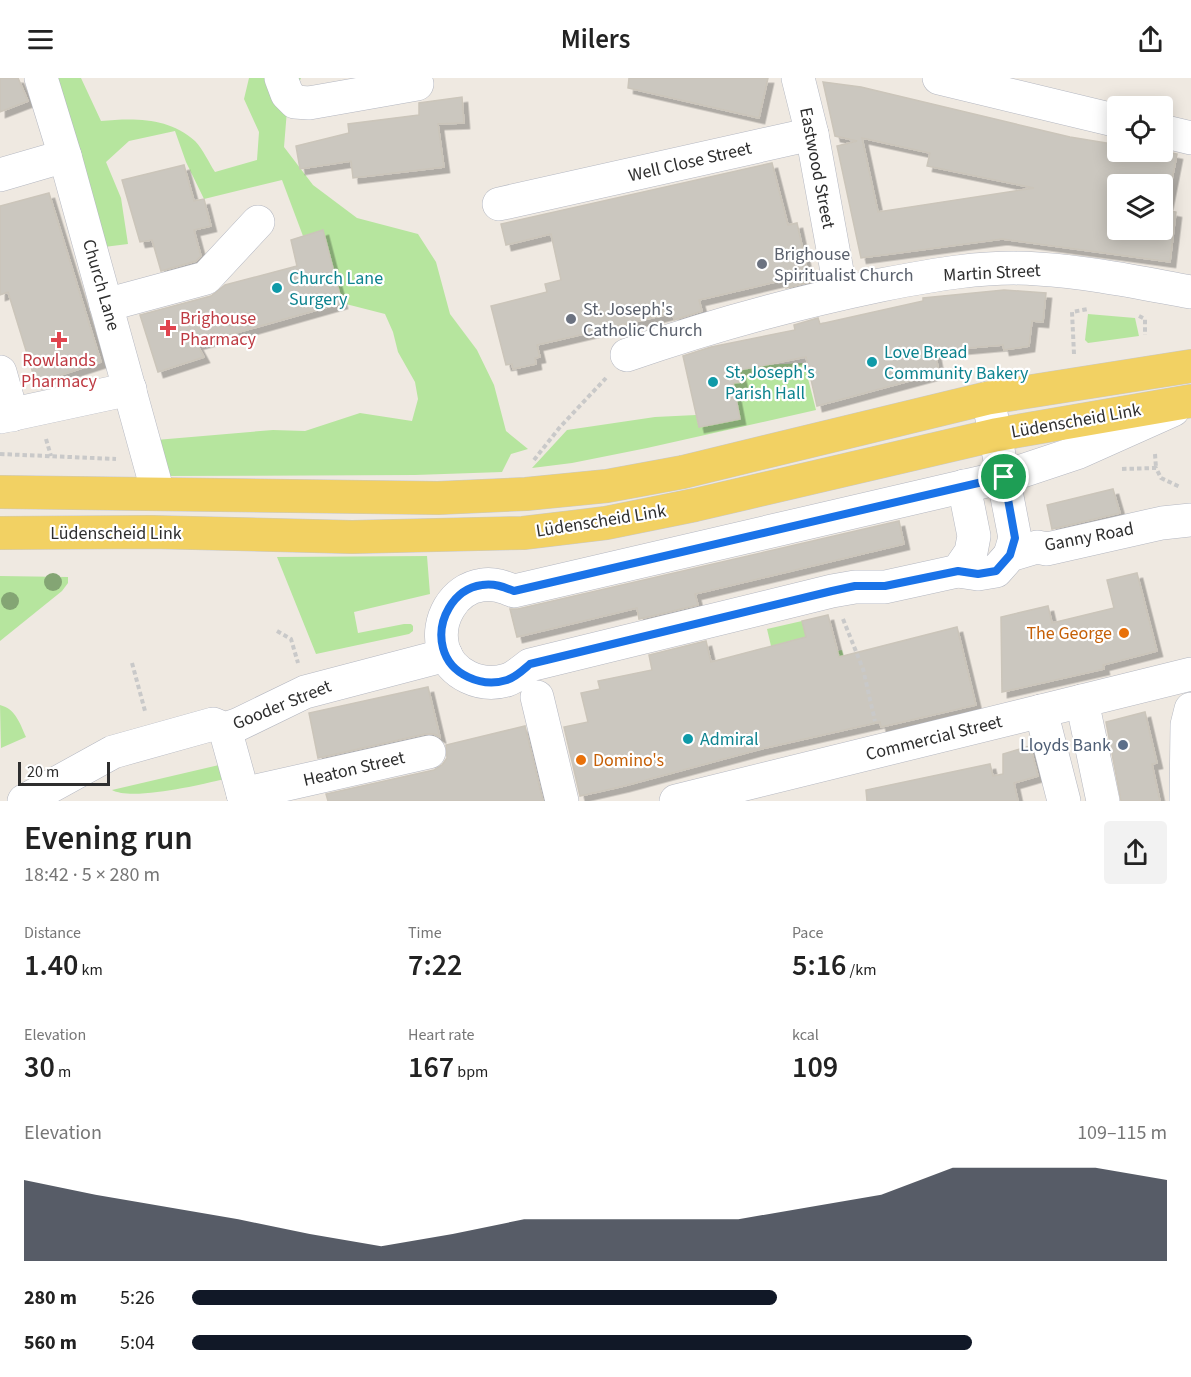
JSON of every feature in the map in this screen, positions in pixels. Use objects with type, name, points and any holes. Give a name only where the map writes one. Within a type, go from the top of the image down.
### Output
[{"type":"main road","name":"Lüdenscheid Link","points":[[0,492],[438,498],[526,494],[595,487],[683,472],[988,398],[1191,366]]},
{"type":"main road","name":"Lüdenscheid Link","points":[[0,532],[151,532],[352,537],[523,532],[606,523],[695,506],[995,435],[1191,401]]},
{"type":"street","name":"Church Lane","points":[[41,78],[65,156],[158,493]]},
{"type":"street","points":[[281,78],[287,93],[295,102],[309,103],[417,84]]},
{"type":"street","name":"Eastwood Street","points":[[798,78],[812,134],[841,293]]},
{"type":"street","points":[[939,78],[1107,118]]},
{"type":"street","name":"Well Close Street","points":[[499,204],[812,134]]},
{"type":"street","points":[[1173,134],[1191,138]]},
{"type":"street","points":[[0,175],[65,156]]},
{"type":"street","points":[[106,305],[206,278],[258,222]]},
{"type":"street","name":"Martin Street","points":[[627,355],[725,323],[841,293],[916,278],[956,273],[1038,268],[1191,292]]},
{"type":"street","points":[[0,372],[6,416],[130,389]]},
{"type":"street","points":[[988,398],[1015,538],[1010,555]]},
{"type":"street","points":[[446,655],[441,632],[444,616],[459,596],[482,585],[498,585],[514,591],[1004,477],[1079,452],[1191,401]]},
{"type":"street","points":[[958,571],[971,552],[974,536],[964,486]]},
{"type":"street","name":"Ganny Road","points":[[446,655],[451,664],[463,674],[477,681],[493,682],[508,679],[530,664],[832,591],[855,586],[885,586],[958,571],[978,574],[996,571],[1010,555],[1030,549],[1047,549],[1162,523],[1191,520]]},
{"type":"street","name":"Gooder Street","points":[[24,801],[113,752],[213,724],[225,729],[305,692],[446,655]]},
{"type":"street","name":"Commercial Street","points":[[676,801],[783,788],[882,751],[1191,674]]},
{"type":"street","points":[[537,697],[562,801]]},
{"type":"street","points":[[1082,701],[1103,801]]},
{"type":"street","points":[[1186,801],[1187,725],[1191,710]]},
{"type":"street","points":[[1041,711],[1064,801]]},
{"type":"street","points":[[225,729],[244,798]]},
{"type":"street","name":"Heaton Street","points":[[244,798],[429,752]]},
{"type":"path","points":[[1085,352],[1074,354],[1072,312],[1094,307]]},
{"type":"path","points":[[1131,312],[1145,319],[1145,335]]},
{"type":"path","points":[[536,458],[560,427],[627,355]]},
{"type":"path","points":[[0,454],[149,460]]},
{"type":"path","points":[[1112,469],[1156,468],[1161,478],[1181,488]]},
{"type":"path","points":[[832,591],[863,669],[882,751]]},
{"type":"path","points":[[277,631],[291,639],[305,692]]},
{"type":"path","points":[[132,663],[154,741]]},
{"type":"green space","points":[[53,78],[81,78],[101,121],[126,119],[150,121],[174,127],[185,133],[198,144],[215,172],[257,160],[259,132],[244,99],[249,78],[301,78],[287,110],[284,147],[313,185],[357,218],[418,234],[436,262],[450,314],[477,350],[494,385],[506,431],[528,449],[511,454],[502,472],[415,475],[163,476],[156,440],[273,430],[305,431],[360,413],[412,421],[418,399],[415,382],[398,352],[385,314],[342,303],[323,230],[303,236],[282,180],[204,199],[186,162],[175,131],[129,141],[106,162],[121,198],[128,244],[104,247]]},
{"type":"green space","points":[[1088,314],[1135,318],[1139,336],[1088,343],[1085,340]]},
{"type":"green space","points":[[804,363],[816,410],[647,448],[572,463],[532,468],[567,430],[655,417],[696,415],[699,427],[740,419],[733,383],[741,381],[739,370],[765,365]]},
{"type":"green space","points":[[427,556],[430,594],[354,612],[358,633],[404,624],[411,624],[413,631],[409,634],[316,654],[277,557]]},
{"type":"green space","points":[[0,576],[68,577],[68,583],[62,591],[0,641]]},
{"type":"green space","points":[[802,621],[811,657],[842,650],[847,668],[780,684],[767,629]]},
{"type":"green space","points":[[0,705],[14,713],[26,737],[1,748]]},
{"type":"green space","points":[[219,765],[224,779],[149,793],[121,793],[112,790]]},
{"type":"building","points":[[0,78],[18,78],[28,101],[0,112]]},
{"type":"building","points":[[629,78],[768,78],[759,118],[628,88]]},
{"type":"building","points":[[823,82],[861,87],[1070,137],[1107,143],[1107,162],[1173,162],[1173,153],[1177,154],[1173,174],[1107,174],[1107,240],[1173,240],[1170,262],[1002,239],[861,258],[837,146],[857,141],[835,136]],"holes":[[[862,138],[930,153],[927,166],[1034,188],[878,212]]]},
{"type":"building","points":[[462,97],[464,123],[438,124],[444,167],[353,178],[351,161],[300,169],[296,146],[349,133],[348,124],[419,115],[419,103]]},
{"type":"building","points":[[772,163],[788,225],[797,223],[810,282],[786,288],[784,280],[699,300],[702,311],[674,320],[673,313],[537,345],[540,357],[535,358],[536,364],[513,369],[512,364],[506,365],[491,306],[547,292],[545,284],[561,280],[551,234],[506,245],[501,224]]},
{"type":"building","points":[[184,165],[194,201],[204,199],[211,226],[194,230],[201,256],[196,261],[161,271],[152,240],[140,242],[122,180]]},
{"type":"building","points":[[49,193],[101,362],[36,383],[8,292],[0,295],[0,206]]},
{"type":"building","points":[[1173,211],[1176,212],[1173,237]]},
{"type":"building","name":"Church Lane Surgery","points":[[323,230],[342,303],[197,344],[204,357],[158,372],[140,315],[211,296],[225,285],[297,266],[291,240]]},
{"type":"building","points":[[1004,290],[1046,293],[1043,322],[1032,321],[1029,346],[1004,350],[1003,345],[935,351],[939,373],[817,406],[806,357],[739,370],[742,382],[733,383],[740,419],[699,427],[683,356],[711,347],[795,330],[794,325],[818,318],[820,324],[923,301],[923,298]]},
{"type":"building","points":[[1113,489],[1120,513],[1052,529],[1047,505]]},
{"type":"building","points":[[899,521],[904,544],[695,594],[698,605],[639,619],[637,608],[517,637],[510,609]]},
{"type":"building","points":[[1137,573],[1157,651],[1103,665],[1104,669],[1002,692],[1001,617],[1048,606],[1052,623],[1114,608],[1107,580]]},
{"type":"building","points":[[828,615],[839,657],[957,627],[976,705],[881,727],[880,722],[761,749],[580,796],[564,727],[588,722],[581,693],[600,689],[598,681],[652,670],[649,655],[706,641],[711,662],[806,637],[802,621]]},
{"type":"building","points":[[428,687],[440,737],[425,734],[318,758],[309,713]]},
{"type":"building","name":"Lloyds Bank","points":[[1145,712],[1157,763],[1152,764],[1160,801],[1121,801],[1106,722]]},
{"type":"building","points":[[525,726],[543,801],[328,801],[326,794],[434,770],[447,758],[446,745]]},
{"type":"building","points":[[1030,746],[1038,776],[1014,783],[1018,801],[867,801],[866,790],[990,764],[993,776],[1003,774],[1003,754]]},
{"type":"place","name":"Brighouse Spiritualist Church","points":[[762,264]]},
{"type":"place","name":"Church Lane Surgery","points":[[277,288]]},
{"type":"place","name":"St. Joseph's Catholic Church","points":[[571,319]]},
{"type":"place","name":"Brighouse Pharmacy","points":[[168,328]]},
{"type":"place","name":"Rowlands Pharmacy","points":[[59,340]]},
{"type":"place","name":"Love Bread Community Bakery","points":[[872,362]]},
{"type":"place","name":"St, Joseph's Parish Hall","points":[[713,382]]},
{"type":"place","name":"The George","points":[[1124,633]]},
{"type":"place","name":"Admiral","points":[[688,739]]},
{"type":"place","name":"Lloyds Bank","points":[[1123,745]]},
{"type":"place","name":"Domino's","points":[[581,760]]},
{"type":"route","points":[[1004,477],[1015,538],[1010,555],[996,571],[978,574],[958,571],[903,584],[855,586],[832,591],[530,664],[508,679],[493,682],[477,681],[463,674],[451,664],[443,649],[441,632],[444,616],[453,601],[466,591],[482,585],[498,585],[514,591],[1004,477]]}]
